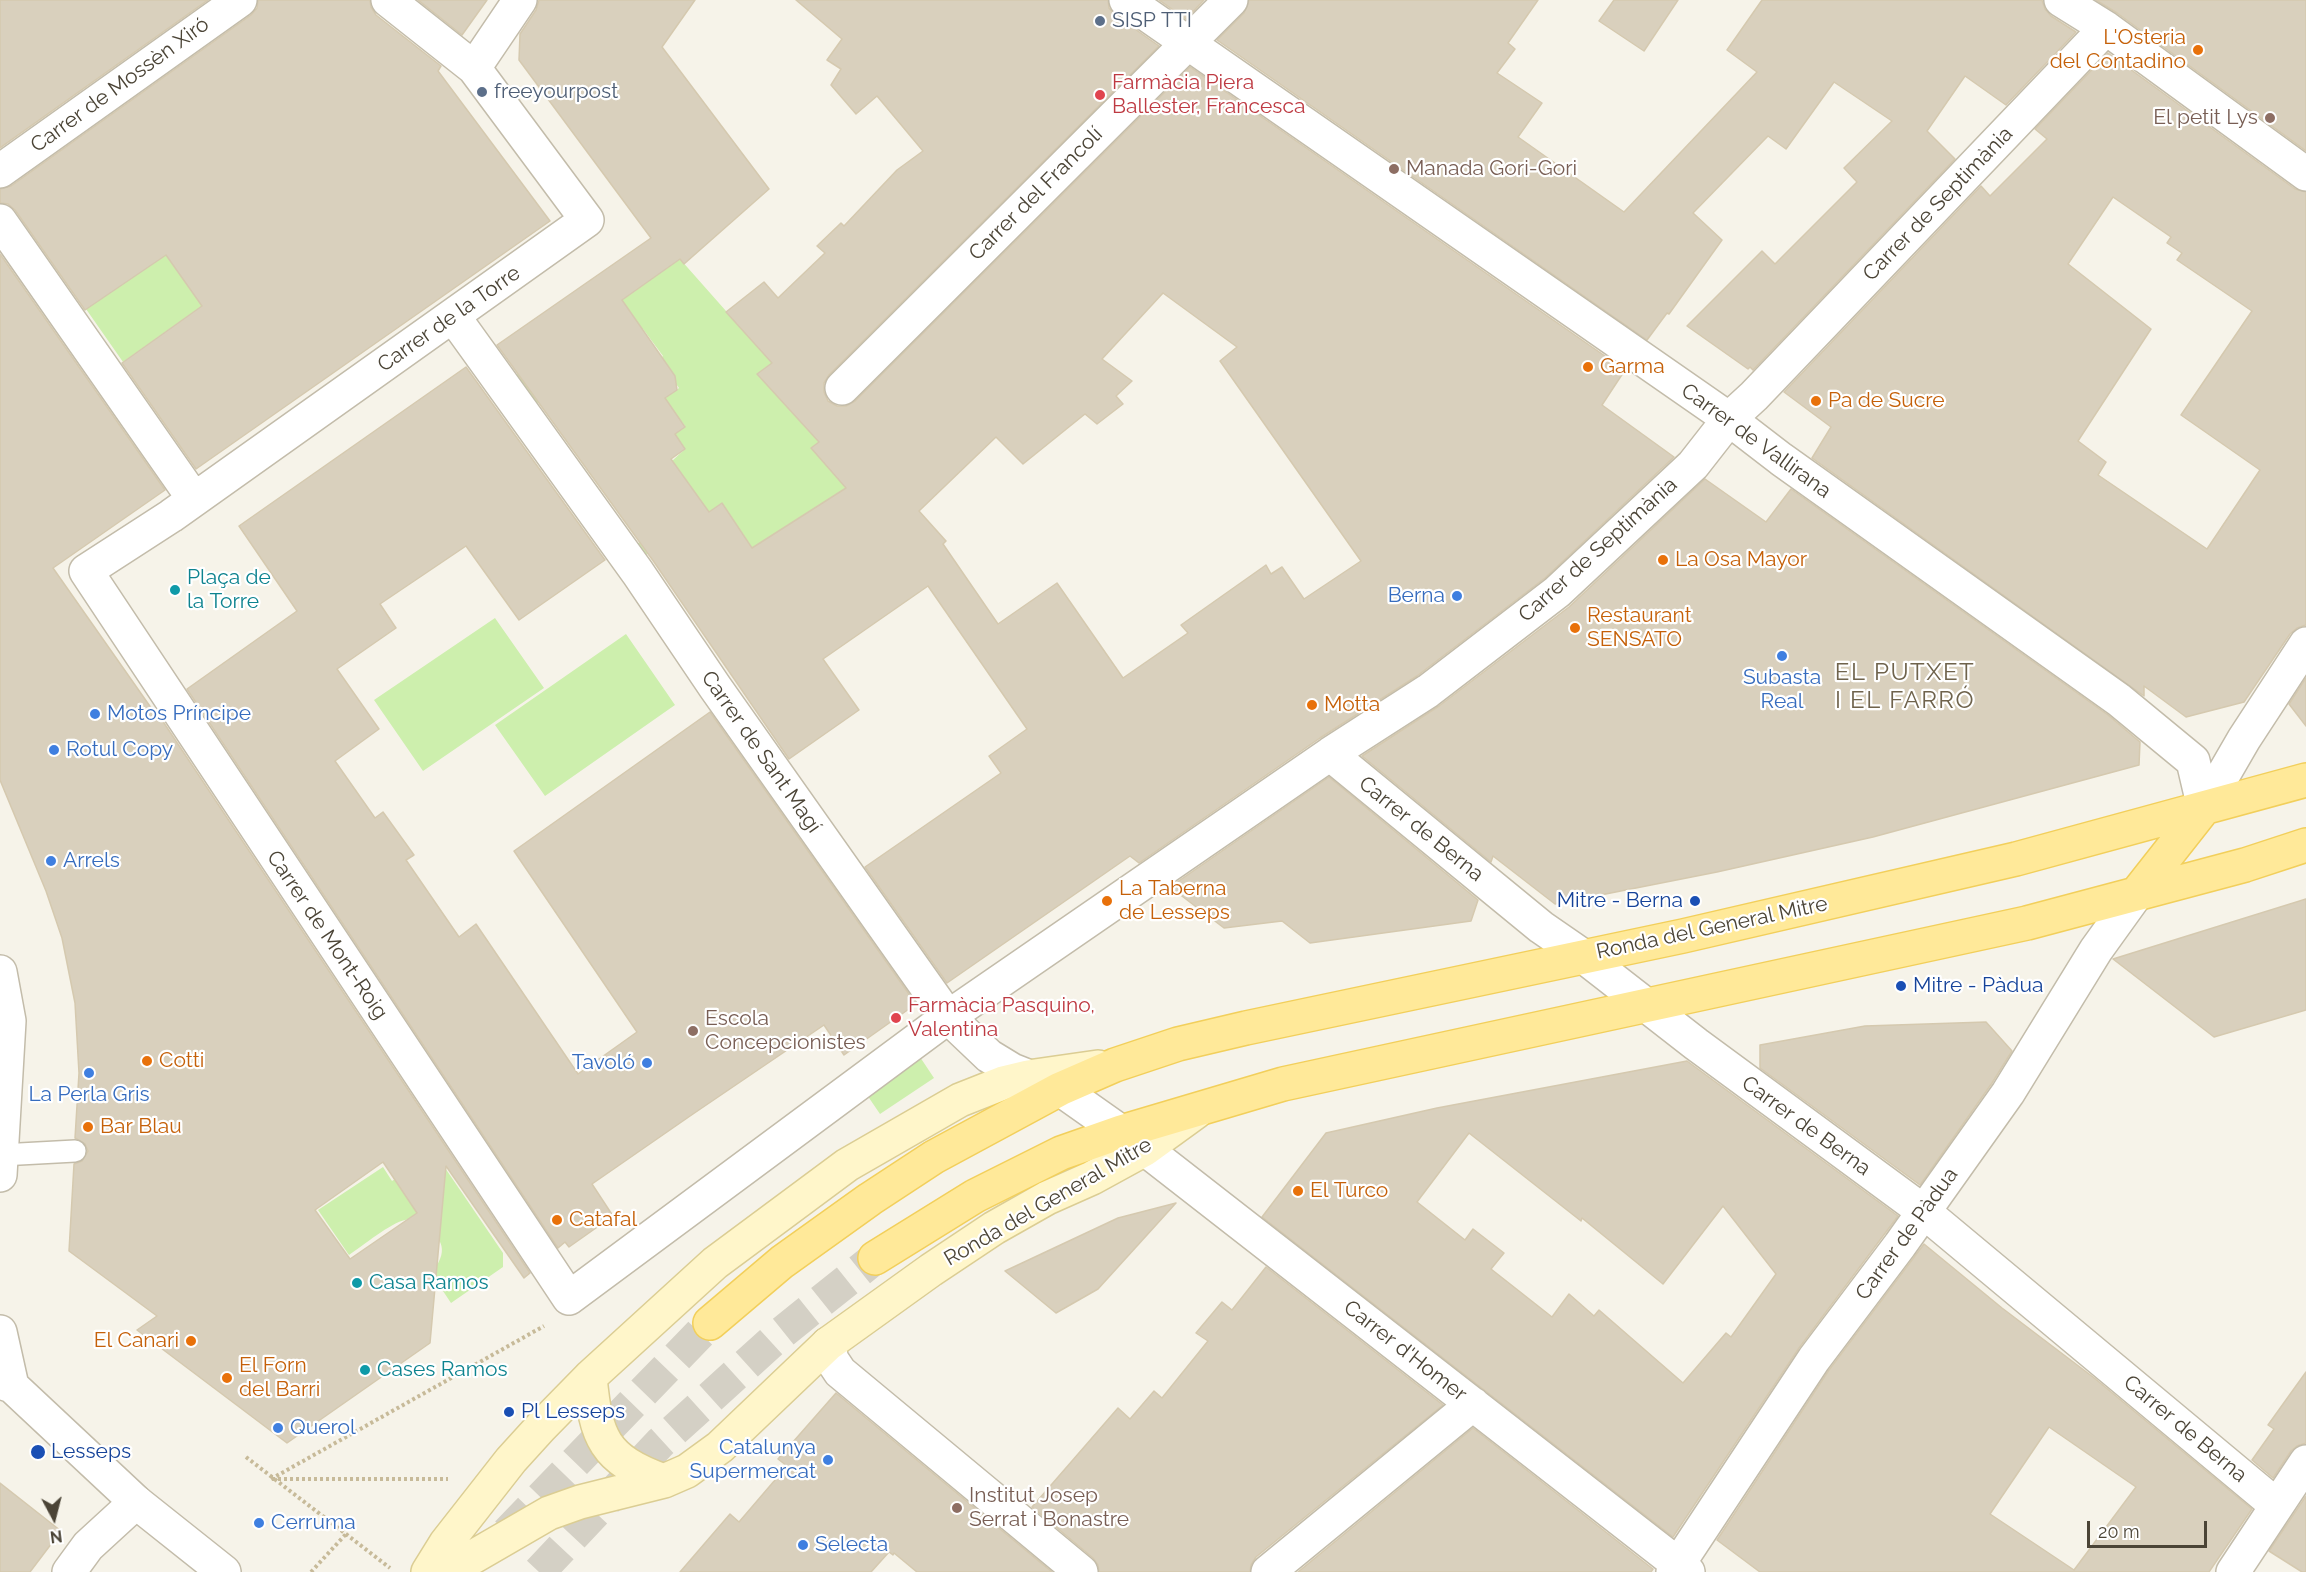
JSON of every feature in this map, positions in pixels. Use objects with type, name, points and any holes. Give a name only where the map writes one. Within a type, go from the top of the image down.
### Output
[{"type":"main road","name":"Ronda del General Mitre","points":[[710,1323],[782,1262],[870,1199],[934,1157],[1060,1089],[1115,1065],[1178,1044],[1683,936],[2016,859],[2306,780]]},
{"type":"main road","points":[[2137,893],[2204,808]]},
{"type":"main road","name":"Ronda del General Mitre","points":[[875,1258],[975,1196],[1061,1153],[1133,1140],[1198,1111],[1283,1084],[2019,925],[2245,865],[2306,845]]},
{"type":"main road","name":"Ronda del General Mitre","points":[[428,1572],[446,1543],[511,1460],[590,1377],[715,1263],[847,1165],[960,1100],[1003,1083],[1028,1077],[1115,1065]]},
{"type":"main road","name":"Ronda del General Mitre","points":[[447,1572],[549,1513],[580,1502],[664,1481],[687,1471],[720,1447],[828,1344],[930,1270],[994,1228],[1047,1198],[1092,1178],[1133,1140]]},
{"type":"main road","points":[[590,1377],[596,1424],[608,1448],[622,1461],[664,1481]]},
{"type":"street","points":[[387,0],[474,68],[520,0]]},
{"type":"street","name":"Carrer de Vallirana","points":[[1126,0],[1730,419],[1781,459],[2120,700],[2193,761],[2204,808]]},
{"type":"street","name":"Carrer del Francolí","points":[[843,388],[1231,0]]},
{"type":"street","points":[[2061,0],[2106,28],[2306,174]]},
{"type":"street","name":"Carrer de Mossèn Xiró","points":[[0,171],[232,2]]},
{"type":"street","name":"Carrer de Septimània","points":[[948,1017],[1330,754],[1428,691],[1557,592],[1692,465],[1730,419],[2106,28]]},
{"type":"street","name":"Carrer de la Torre","points":[[86,572],[194,499],[587,220],[474,68]]},
{"type":"street","points":[[0,221],[194,499]]},
{"type":"street","name":"Carrer de Sant Magí","points":[[453,316],[638,573],[715,687],[948,1017],[989,1056],[1028,1077],[1060,1089],[1133,1140]]},
{"type":"street","name":"Carrer de Mont-Roig","points":[[86,572],[561,1310]]},
{"type":"street","points":[[2204,808],[2244,739],[2306,644]]},
{"type":"street","name":"Carrer de Berna","points":[[1330,754],[1541,927],[1583,956],[1646,1006],[1923,1212],[2277,1505]]},
{"type":"street","name":"Carrer de Pàdua","points":[[1680,1569],[1814,1359],[2008,1094],[2096,950],[2137,893]]},
{"type":"street","points":[[0,972],[9,1021],[1,1165]]},
{"type":"street","points":[[561,1310],[948,1017]]},
{"type":"street","name":"Carrer d'Homer","points":[[1133,1140],[1473,1404],[1680,1569]]},
{"type":"street","points":[[0,1332],[6,1384],[136,1502],[224,1572]]},
{"type":"street","points":[[828,1344],[832,1360],[840,1372],[1082,1572]]},
{"type":"street","points":[[1268,1572],[1473,1404]]},
{"type":"street","points":[[2233,1572],[2306,1462]]},
{"type":"street","points":[[69,1572],[88,1546],[136,1502]]},
{"type":"lane","points":[[1,1165],[75,1151]]},
{"type":"path","points":[[272,1479],[561,1310]]},
{"type":"path","points":[[246,1457],[396,1572]]},
{"type":"path","points":[[272,1479],[454,1479]]},
{"type":"path","points":[[311,1572],[346,1534]]},
{"type":"green space","points":[[167,254],[202,306],[123,362],[86,309]]},
{"type":"green space","points":[[680,259],[772,363],[842,423],[812,448],[846,488],[753,549],[722,503],[643,557],[635,546],[695,493],[672,461],[685,449],[675,434],[685,426],[679,418],[673,423],[659,403],[679,388],[659,360],[663,356],[643,329],[536,404],[516,375]]},
{"type":"green space","points":[[495,618],[544,688],[423,771],[374,700]]},
{"type":"green space","points":[[626,634],[675,705],[545,796],[495,725]]},
{"type":"green space","points":[[918,1054],[934,1078],[880,1114],[865,1092]]},
{"type":"green space","points":[[428,1157],[443,1165],[503,1253],[503,1267],[451,1303],[431,1273],[440,1258],[442,1246],[435,1235],[418,1222],[407,1219],[399,1222],[349,1255],[318,1210],[383,1167],[392,1181]]},
{"type":"building","points":[[0,0],[208,0],[0,148]]},
{"type":"building","points":[[258,0],[370,0],[376,15],[441,66],[438,71],[550,221],[196,469],[122,363],[202,306],[166,255],[85,310],[15,210],[8,204],[0,203],[0,189],[11,186],[251,15],[257,8]]},
{"type":"building","points":[[418,0],[487,0],[462,35]]},
{"type":"building","points":[[539,0],[695,0],[662,47],[769,189],[684,264],[680,259],[622,300],[675,376],[677,390],[665,398],[685,427],[675,434],[685,449],[671,459],[709,512],[722,503],[752,548],[846,488],[811,448],[819,442],[757,374],[772,363],[726,312],[764,282],[778,298],[825,253],[817,246],[841,223],[844,226],[897,170],[923,151],[877,96],[856,114],[831,85],[841,69],[827,60],[842,39],[796,0],[1108,0],[1109,8],[1115,15],[1159,46],[829,375],[824,383],[824,392],[828,401],[837,406],[846,406],[855,401],[1190,67],[1625,370],[1602,405],[1674,457],[1545,578],[1417,676],[1320,738],[1139,863],[1130,856],[947,983],[865,867],[1001,773],[989,756],[1027,729],[928,586],[823,659],[859,710],[789,759],[654,562],[497,345],[651,238],[519,60],[520,34],[536,10]],"holes":[[[1163,293],[1237,347],[1220,361],[1361,561],[1304,599],[1282,567],[1271,574],[1266,565],[1181,625],[1188,633],[1123,678],[1057,583],[998,624],[943,544],[946,541],[919,511],[996,437],[1023,464],[1085,414],[1097,424],[1123,404],[1116,396],[1132,381],[1102,359]]]},
{"type":"building","points":[[1159,0],[1204,0],[1186,19]]},
{"type":"building","points":[[1249,0],[1538,0],[1508,43],[1515,49],[1497,73],[1542,103],[1518,137],[1624,212],[1757,72],[1727,50],[1762,0],[2042,0],[2051,16],[2076,32],[2006,105],[1965,76],[1927,131],[1955,159],[1753,370],[1750,367],[1748,369],[1687,326],[1762,251],[1775,264],[1857,182],[1844,168],[1892,121],[1834,82],[1786,149],[1768,136],[1693,213],[1722,240],[1669,314],[1667,313],[1647,340],[1217,40],[1244,13]]},
{"type":"building","points":[[1614,0],[1678,0],[1644,51],[1599,21]]},
{"type":"building","points":[[2096,0],[2306,0],[2306,151],[2117,13]]},
{"type":"building","points":[[2108,53],[2295,189],[2306,192],[2306,625],[2290,634],[2244,702],[2186,717],[2144,686],[2144,696],[1812,458],[1831,427],[1784,392],[1981,186],[1990,196],[2047,139],[2035,129]],"holes":[[[2113,197],[2171,237],[2167,243],[2182,253],[2177,260],[2252,311],[2181,415],[2260,470],[2207,549],[2098,475],[2106,462],[2078,441],[2151,329],[2068,264]]]},
{"type":"building","points":[[0,254],[165,490],[53,568],[154,712],[156,711],[530,1273],[524,1278],[446,1166],[430,1343],[287,1443],[137,1330],[157,1316],[69,1251],[74,1164],[82,1161],[88,1151],[85,1144],[75,1138],[79,1073],[75,1003],[62,938],[46,891],[0,780]],"holes":[[[383,1162],[417,1213],[350,1259],[315,1210]]]},
{"type":"building","points":[[466,367],[605,560],[519,620],[466,546],[380,604],[396,628],[337,669],[379,729],[335,761],[375,818],[383,812],[414,855],[406,860],[459,937],[476,924],[578,1074],[637,1032],[514,851],[710,712],[916,1004],[844,1055],[824,1025],[592,1184],[613,1216],[569,1247],[565,1242],[558,1248],[187,689],[297,611],[239,526]]},
{"type":"building","points":[[1705,479],[1766,522],[1791,489],[2108,715],[2140,742],[2139,765],[1873,837],[1717,872],[1555,904],[1493,856],[1491,862],[1362,756],[1439,706],[1569,607]]},
{"type":"building","points":[[2306,678],[2306,726],[2289,704]]},
{"type":"building","points":[[1329,777],[1478,900],[1471,921],[1310,943],[1282,921],[1224,928],[1170,887]]},
{"type":"building","points":[[2306,899],[2306,1010],[2214,1037],[2113,959]]},
{"type":"building","points":[[1986,1022],[2012,1051],[1920,1185],[1760,1068],[1760,1045],[1865,1026]]},
{"type":"building","points":[[1687,1061],[1898,1216],[1799,1348],[1673,1537],[1262,1217],[1326,1133],[1437,1108]],"holes":[[[1469,1133],[1581,1221],[1582,1218],[1663,1284],[1723,1206],[1776,1274],[1731,1337],[1726,1333],[1683,1383],[1599,1310],[1594,1316],[1569,1294],[1552,1317],[1491,1269],[1504,1253],[1473,1229],[1465,1240],[1417,1202]]]},
{"type":"building","points":[[1176,1203],[1098,1289],[1056,1313],[1005,1271],[1118,1218]]},
{"type":"building","points":[[1924,1244],[2002,1308],[2093,1377],[2252,1509],[2209,1572],[1760,1572],[1717,1540],[1829,1370]],"holes":[[[2049,1427],[2136,1487],[2074,1570],[1990,1514]]]},
{"type":"building","points":[[1266,1267],[1443,1405],[1256,1557],[1250,1572],[1099,1572],[1098,1565],[1093,1558],[1032,1507],[1118,1408],[1130,1419],[1154,1391],[1162,1398],[1208,1341],[1196,1333],[1222,1302],[1232,1310]]},
{"type":"building","points":[[2306,1372],[2306,1443],[2291,1451],[2273,1478],[2252,1460],[2274,1429],[2268,1425]]},
{"type":"building","points":[[836,1393],[1052,1572],[917,1572],[894,1553],[893,1555],[889,1552],[871,1572],[680,1572],[730,1514],[739,1522],[787,1466],[778,1459]]},
{"type":"building","points":[[1473,1428],[1653,1569],[1651,1572],[1298,1572]]},
{"type":"building","points":[[0,1483],[61,1531],[30,1572],[0,1572]]},
{"type":"building","points":[[2306,1496],[2306,1572],[2302,1572],[2269,1551]]},
{"type":"tunnel","points":[[539,1572],[660,1443],[779,1335],[875,1258]]},
{"type":"tunnel","points":[[507,1533],[710,1323]]},
{"type":"place","name":"SISP TTI","points":[[1100,21]]},
{"type":"place","name":"L'Osteria del Contadino","points":[[2198,50]]},
{"type":"place","name":"freeyourpost","points":[[482,92]]},
{"type":"place","name":"Farmàcia Piera Ballester, Francesca","points":[[1100,95]]},
{"type":"place","name":"El petit Lys","points":[[2270,118]]},
{"type":"place","name":"Manada Gori-Gori","points":[[1394,169]]},
{"type":"place","name":"Garma","points":[[1588,367]]},
{"type":"place","name":"Pa de Sucre","points":[[1816,401]]},
{"type":"place","name":"La Osa Mayor","points":[[1663,560]]},
{"type":"place","name":"Plaça de la Torre","points":[[175,590]]},
{"type":"place","name":"Berna","points":[[1457,596]]},
{"type":"place","name":"Restaurant SENSATO","points":[[1575,628]]},
{"type":"place","name":"Subasta Real","points":[[1782,656]]},
{"type":"place","name":"Motta","points":[[1312,705]]},
{"type":"place","name":"Motos Príncipe","points":[[95,714]]},
{"type":"place","name":"Rotul Copy","points":[[54,750]]},
{"type":"place","name":"Arrels","points":[[51,861]]},
{"type":"place","name":"La Taberna de Lesseps","points":[[1107,901]]},
{"type":"place","name":"Mitre - Berna","points":[[1695,901]]},
{"type":"place","name":"Mitre - Pàdua","points":[[1901,986]]},
{"type":"place","name":"Farmàcia Pasquino, Valentina","points":[[896,1018]]},
{"type":"place","name":"Escola Concepcionistes","points":[[693,1031]]},
{"type":"place","name":"Cotti","points":[[147,1061]]},
{"type":"place","name":"Tavoló","points":[[647,1063]]},
{"type":"place","name":"La Perla Gris","points":[[89,1073]]},
{"type":"place","name":"Bar Blau","points":[[88,1127]]},
{"type":"place","name":"El Turco","points":[[1298,1191]]},
{"type":"place","name":"Catafal","points":[[557,1220]]},
{"type":"place","name":"Casa Ramos","points":[[357,1283]]},
{"type":"place","name":"El Canari","points":[[191,1341]]},
{"type":"place","name":"Cases Ramos","points":[[365,1370]]},
{"type":"place","name":"El Forn del Barri","points":[[227,1378]]},
{"type":"place","name":"Pl Lesseps","points":[[509,1412]]},
{"type":"place","name":"Querol","points":[[278,1428]]},
{"type":"place","name":"Lesseps","points":[[38,1452]]},
{"type":"place","name":"Catalunya Supermercat","points":[[828,1460]]},
{"type":"place","name":"Institut Josep Serrat i Bonastre","points":[[957,1508]]},
{"type":"place","name":"Cerruma","points":[[259,1523]]},
{"type":"place","name":"Selecta","points":[[803,1545]]},
{"type":"district","name":"EL PUTXET I EL FARRÓ","points":[[1905,687]]}]
